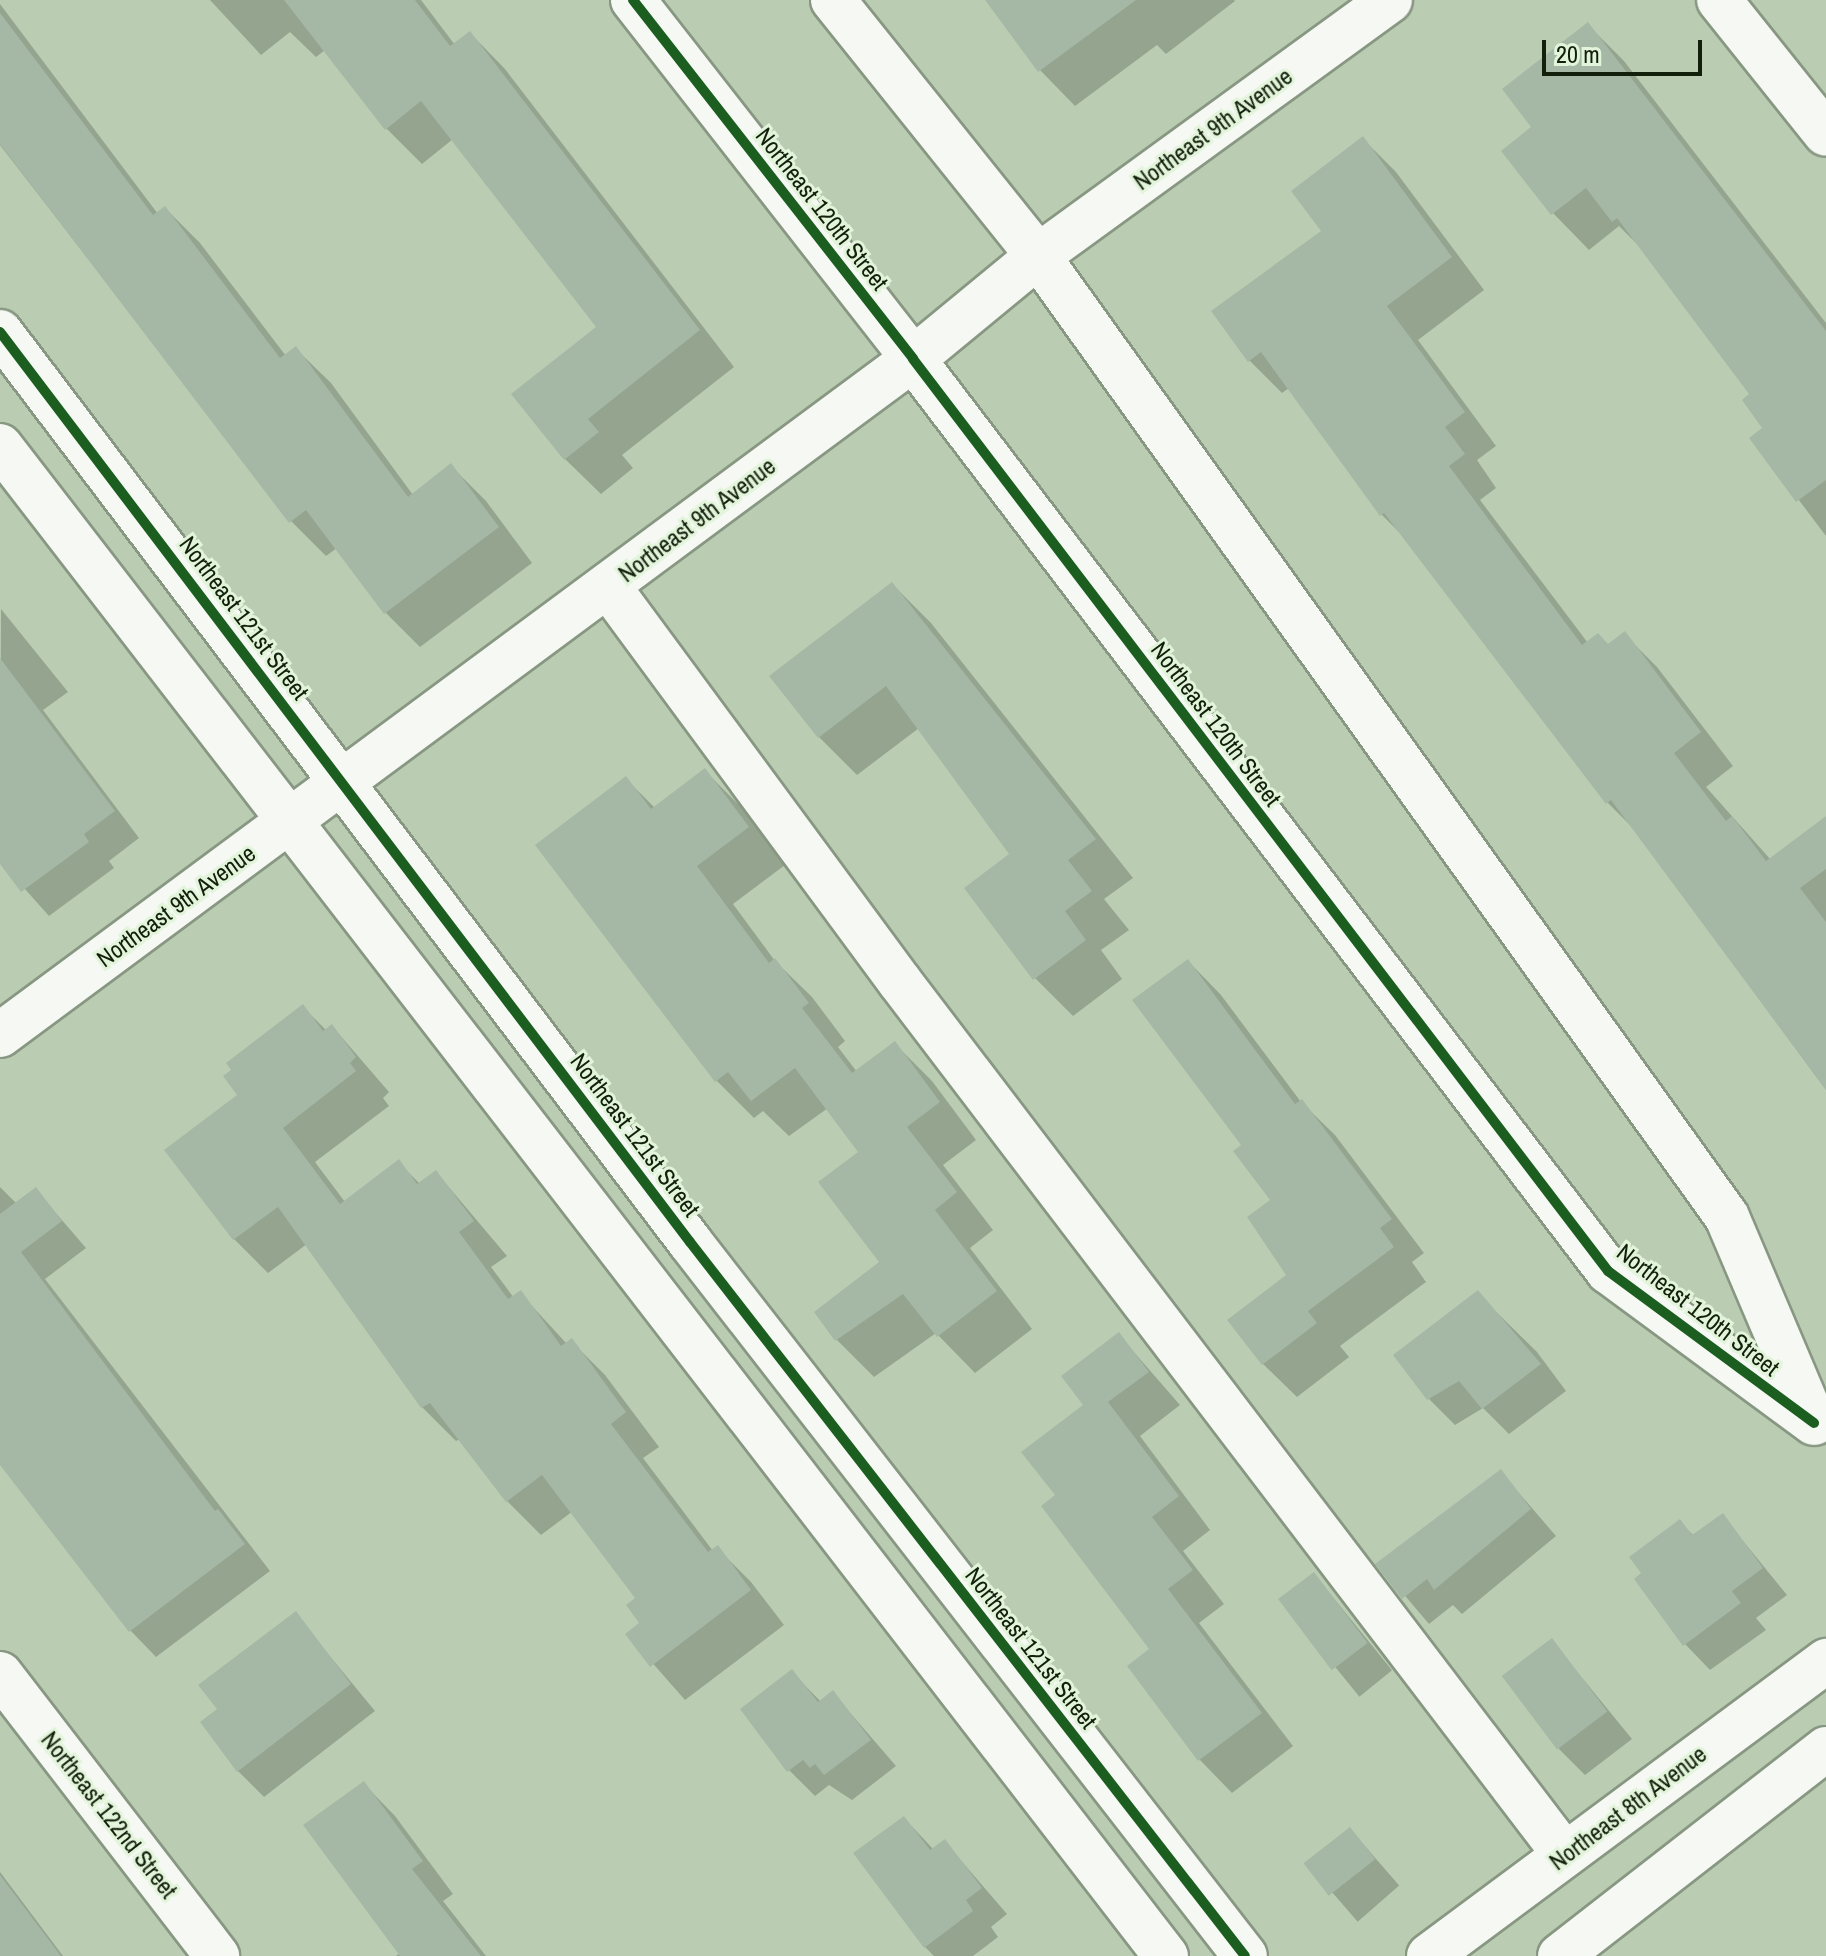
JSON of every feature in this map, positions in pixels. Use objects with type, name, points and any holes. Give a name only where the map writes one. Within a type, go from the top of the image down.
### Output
[{"type":"street","name":"Northeast 120th Street","points":[[633,0],[913,359],[1608,1271],[1820,1432]]},
{"type":"street","name":"Northeast 120th Street","points":[[833,0],[1038,256],[1727,1217],[1820,1432]]},
{"type":"street","name":"Northeast 9th Avenue","points":[[0,1035],[913,359],[1038,256],[1390,0]]},
{"type":"street","points":[[1719,0],[1826,134]]},
{"type":"street","name":"Northeast 121st Street","points":[[0,332],[690,1242],[1245,1956]]},
{"type":"street","points":[[0,446],[1166,1956]]},
{"type":"street","points":[[608,586],[900,982],[1565,1855]]},
{"type":"street","name":"Northeast 8th Avenue","points":[[1429,1956],[1826,1661]]},
{"type":"street","name":"Northeast 122nd Street","points":[[0,1674],[217,1956]]},
{"type":"street","points":[[1560,1956],[1826,1749]]},
{"type":"building","points":[[284,0],[415,0],[450,46],[470,31],[700,330],[588,419],[599,432],[564,460],[511,394],[596,327],[421,101],[385,130]]},
{"type":"building","points":[[985,0],[1136,0],[1038,72]]},
{"type":"building","points":[[0,13],[153,215],[165,206],[280,358],[296,346],[408,497],[451,463],[499,527],[384,614],[306,510],[289,523],[0,144]]},
{"type":"building","points":[[1588,22],[1826,331],[1826,480],[1796,502],[1749,438],[1762,428],[1742,400],[1749,394],[1617,218],[1612,222],[1586,188],[1551,215],[1501,151],[1531,127],[1502,89]]},
{"type":"building","points":[[1363,136],[1452,257],[1387,306],[1465,412],[1445,427],[1465,454],[1449,466],[1582,645],[1598,633],[1608,644],[1625,631],[1701,732],[1674,753],[1726,821],[1732,816],[1766,861],[1826,816],[1826,869],[1800,888],[1826,922],[1826,1090],[1611,800],[1606,804],[1384,513],[1380,516],[1261,352],[1248,362],[1211,311],[1321,231],[1291,191]]},
{"type":"building","points":[[892,582],[1096,839],[1068,860],[1092,891],[1065,911],[1086,940],[1033,980],[964,888],[1009,854],[886,686],[818,738],[769,676]]},
{"type":"building","points":[[0,658],[115,811],[84,834],[89,842],[21,892],[0,864]]},
{"type":"building","points":[[705,768],[749,827],[697,866],[769,963],[775,958],[809,1003],[802,1008],[852,1073],[895,1041],[940,1102],[907,1127],[957,1192],[935,1210],[997,1291],[937,1337],[903,1294],[835,1341],[814,1312],[879,1262],[818,1182],[858,1152],[795,1068],[751,1101],[728,1072],[715,1082],[535,845],[626,776],[651,809]]},
{"type":"building","points":[[1188,959],[1295,1104],[1302,1099],[1392,1219],[1380,1228],[1394,1247],[1308,1311],[1317,1323],[1262,1365],[1227,1320],[1286,1275],[1247,1217],[1270,1200],[1233,1151],[1241,1145],[1132,1000]]},
{"type":"building","points":[[303,1004],[323,1031],[332,1024],[356,1057],[350,1063],[356,1071],[283,1128],[340,1204],[399,1159],[417,1184],[436,1170],[474,1221],[459,1232],[508,1299],[521,1290],[561,1346],[572,1338],[626,1412],[611,1424],[708,1552],[718,1545],[751,1590],[650,1667],[625,1634],[639,1623],[626,1605],[635,1598],[542,1475],[506,1502],[430,1403],[421,1408],[278,1207],[233,1240],[164,1150],[237,1095],[223,1076],[231,1070],[226,1063]]},
{"type":"building","points":[[36,1187],[62,1221],[21,1252],[215,1511],[218,1509],[245,1544],[129,1632],[0,1465],[0,1214]]},
{"type":"building","points":[[1478,1290],[1541,1364],[1482,1409],[1459,1381],[1427,1400],[1393,1355]]},
{"type":"building","points":[[1119,1332],[1149,1372],[1108,1402],[1179,1496],[1152,1517],[1193,1570],[1168,1589],[1262,1713],[1198,1761],[1127,1666],[1149,1649],[1041,1506],[1055,1495],[1021,1452],[1083,1405],[1061,1376]]},
{"type":"building","points":[[1501,1469],[1531,1509],[1434,1590],[1427,1579],[1402,1599],[1375,1564]]},
{"type":"building","points":[[1723,1513],[1763,1568],[1732,1591],[1741,1603],[1683,1646],[1634,1579],[1641,1573],[1629,1557],[1680,1519],[1692,1535]]},
{"type":"building","points":[[1314,1572],[1368,1643],[1332,1670],[1278,1599]]},
{"type":"building","points":[[296,1611],[351,1684],[237,1772],[200,1722],[217,1709],[198,1685]]},
{"type":"building","points":[[1552,1638],[1607,1711],[1557,1749],[1502,1676]]},
{"type":"building","points":[[792,1669],[818,1702],[833,1690],[871,1740],[824,1775],[815,1764],[810,1768],[803,1760],[787,1772],[740,1709]]},
{"type":"building","points":[[364,1781],[423,1861],[412,1869],[481,1956],[400,1956],[303,1825]]},
{"type":"building","points":[[904,1816],[930,1850],[945,1839],[982,1888],[966,1900],[973,1911],[924,1948],[853,1853]]},
{"type":"building","points":[[1350,1827],[1375,1859],[1329,1896],[1304,1863]]},
{"type":"building","points":[[0,1875],[61,1956],[0,1956]]},
{"type":"cycle path","points":[[633,0],[913,359],[1608,1271],[1814,1423]]},
{"type":"cycle path","points":[[0,332],[690,1242],[1245,1956]]}]
